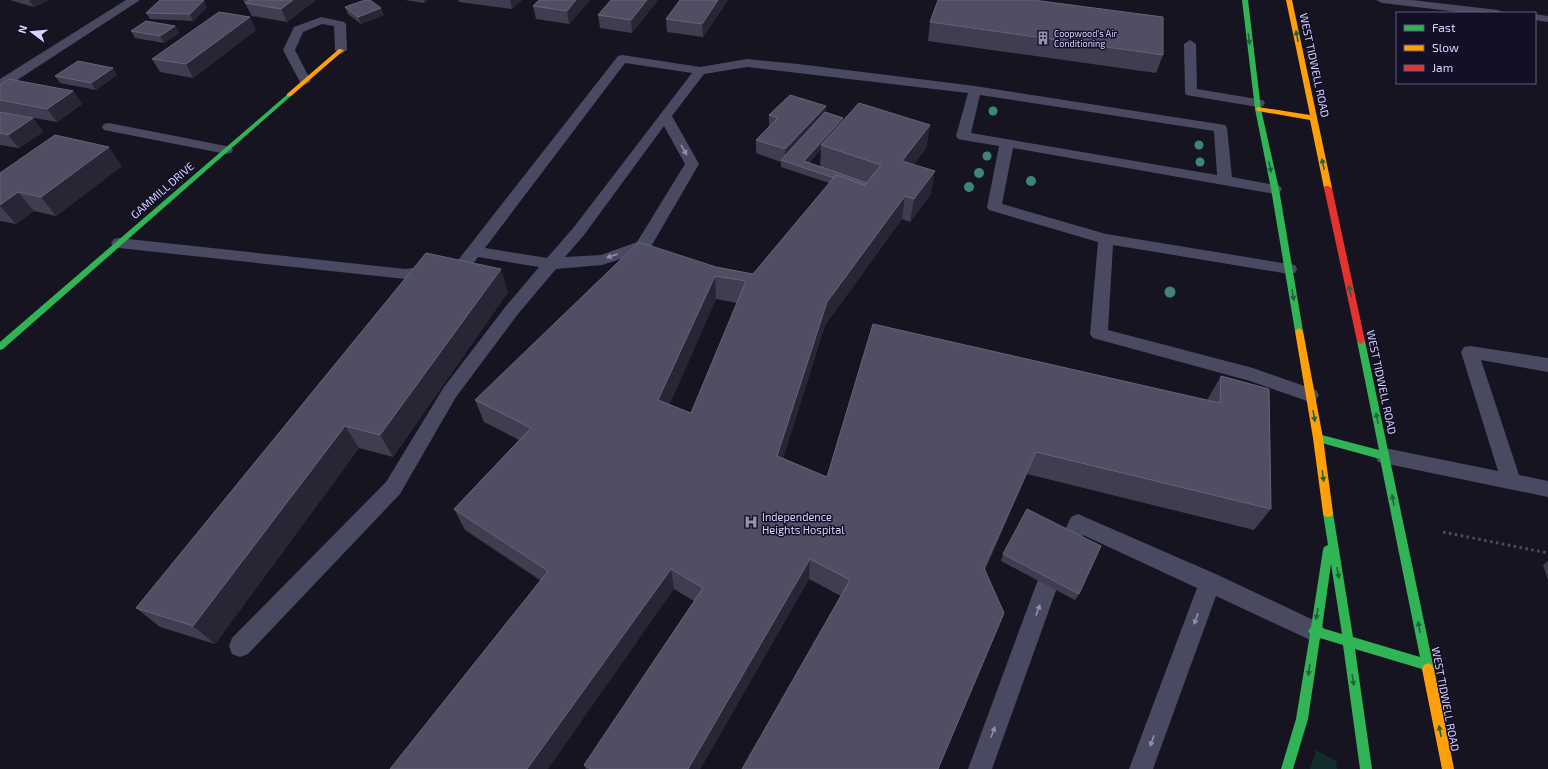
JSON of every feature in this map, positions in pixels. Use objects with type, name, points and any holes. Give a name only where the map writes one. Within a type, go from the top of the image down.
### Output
[{"type":"main road","points":[[1245,0],[1258,106],[1275,189],[1318,438],[1366,769]]},
{"type":"main road","name":"WEST TIDWELL ROAD","points":[[1289,0],[1385,456],[1448,769]]},
{"type":"main road","name":"GAMMILL DRIVE","points":[[0,347],[341,50]]},
{"type":"main road","points":[[1258,106],[1313,118]]},
{"type":"main road","points":[[1318,438],[1385,456]]},
{"type":"main road","points":[[1287,769],[1302,719],[1314,631],[1331,534]]},
{"type":"main road","points":[[1314,631],[1427,665]]},
{"type":"lane","points":[[0,85],[134,0]]},
{"type":"lane","points":[[1390,0],[1490,12]]},
{"type":"lane","points":[[1536,17],[1548,19]]},
{"type":"lane","points":[[305,81],[289,50],[298,30],[321,20],[340,24],[341,50]]},
{"type":"lane","points":[[1190,44],[1191,92],[1258,106]]},
{"type":"lane","points":[[119,243],[405,274],[460,269],[622,59],[700,71],[747,63],[975,90],[1220,128],[1225,180]]},
{"type":"lane","points":[[240,646],[393,488],[450,392],[512,310],[579,230],[700,71]]},
{"type":"lane","points":[[975,90],[963,136],[1275,189]]},
{"type":"lane","points":[[474,251],[550,264],[602,260],[643,246],[692,164],[665,116]]},
{"type":"lane","points":[[110,127],[226,150]]},
{"type":"lane","points":[[1007,143],[994,207],[1106,239],[1288,269]]},
{"type":"lane","points":[[1106,239],[1099,334],[1253,375],[1310,394]]},
{"type":"lane","points":[[1511,481],[1470,352],[1548,365]]},
{"type":"lane","points":[[1385,456],[1548,489]]},
{"type":"lane","points":[[1075,531],[1210,582],[1314,631]]},
{"type":"lane","points":[[1141,769],[1210,582]]},
{"type":"lane","points":[[980,769],[1047,585]]},
{"type":"path","points":[[1443,532],[1548,553]]},
{"type":"green space","points":[[1316,750],[1336,761],[1337,769],[1310,769]]},
{"type":"building","points":[[160,0],[204,0],[190,14],[146,13]]},
{"type":"building","points":[[250,0],[293,0],[281,9],[245,3]]},
{"type":"building","points":[[365,0],[370,0],[381,8],[358,17],[345,7]]},
{"type":"building","points":[[539,0],[576,0],[567,11],[533,6]]},
{"type":"building","points":[[611,0],[647,0],[631,20],[598,15]]},
{"type":"building","points":[[680,0],[718,0],[702,24],[666,19]]},
{"type":"building","points":[[938,0],[1033,0],[1163,17],[1163,55],[930,22]]},
{"type":"building","points":[[219,12],[250,17],[186,64],[152,59]]},
{"type":"building","points":[[146,21],[175,26],[160,36],[131,31]]},
{"type":"building","points":[[78,61],[113,68],[91,83],[55,76]]},
{"type":"building","points":[[9,79],[73,91],[47,109],[0,100],[0,85]]},
{"type":"building","points":[[790,95],[826,106],[785,149],[756,140],[778,118],[769,115]]},
{"type":"building","points":[[859,103],[930,125],[902,161],[935,171],[914,199],[905,196],[827,302],[777,456],[827,477],[873,324],[1220,403],[1221,376],[1269,389],[1271,509],[1036,452],[984,568],[1004,613],[938,769],[742,769],[850,580],[810,559],[688,769],[591,769],[584,765],[703,588],[671,569],[527,769],[390,769],[548,571],[454,509],[531,428],[475,400],[639,242],[716,267],[753,274],[836,175],[865,185],[881,165],[821,145]],"holes":[[[715,276],[746,281],[691,413],[658,400]]]},
{"type":"building","points":[[0,112],[33,118],[8,135],[0,133]]},
{"type":"building","points":[[825,112],[843,118],[804,161],[867,183],[865,185],[836,175],[834,178],[781,160]]},
{"type":"building","points":[[55,135],[109,147],[41,197],[18,192],[0,205],[0,173]]},
{"type":"building","points":[[426,253],[501,269],[380,435],[345,426],[193,626],[136,608]]},
{"type":"building","points":[[1027,509],[1101,546],[1079,594],[1003,554]]},
{"type":"traffic: fast","points":[[1245,0],[1258,109],[1275,189],[1299,331]]},
{"type":"traffic: fast","points":[[0,347],[289,95]]},
{"type":"traffic: fast","points":[[1361,341],[1428,669]]},
{"type":"traffic: fast","points":[[1318,438],[1385,456]]},
{"type":"traffic: fast","points":[[1328,513],[1343,603],[1366,769]]},
{"type":"traffic: fast","points":[[1287,769],[1302,719],[1328,550]]},
{"type":"traffic: fast","points":[[1314,631],[1427,665]]},
{"type":"traffic: slow","points":[[1289,0],[1328,188]]},
{"type":"traffic: slow","points":[[289,95],[341,50]]},
{"type":"traffic: slow","points":[[1258,109],[1313,118]]},
{"type":"traffic: slow","points":[[1299,331],[1318,438],[1328,513]]},
{"type":"traffic: slow","points":[[1428,669],[1448,769]]},
{"type":"traffic: jam","points":[[1328,188],[1361,341]]},
{"type":"place","name":"Coopwood's Air Conditioning","points":[[1043,38]]},
{"type":"place","name":"Independence Heights Hospital","points":[[751,522]]}]
